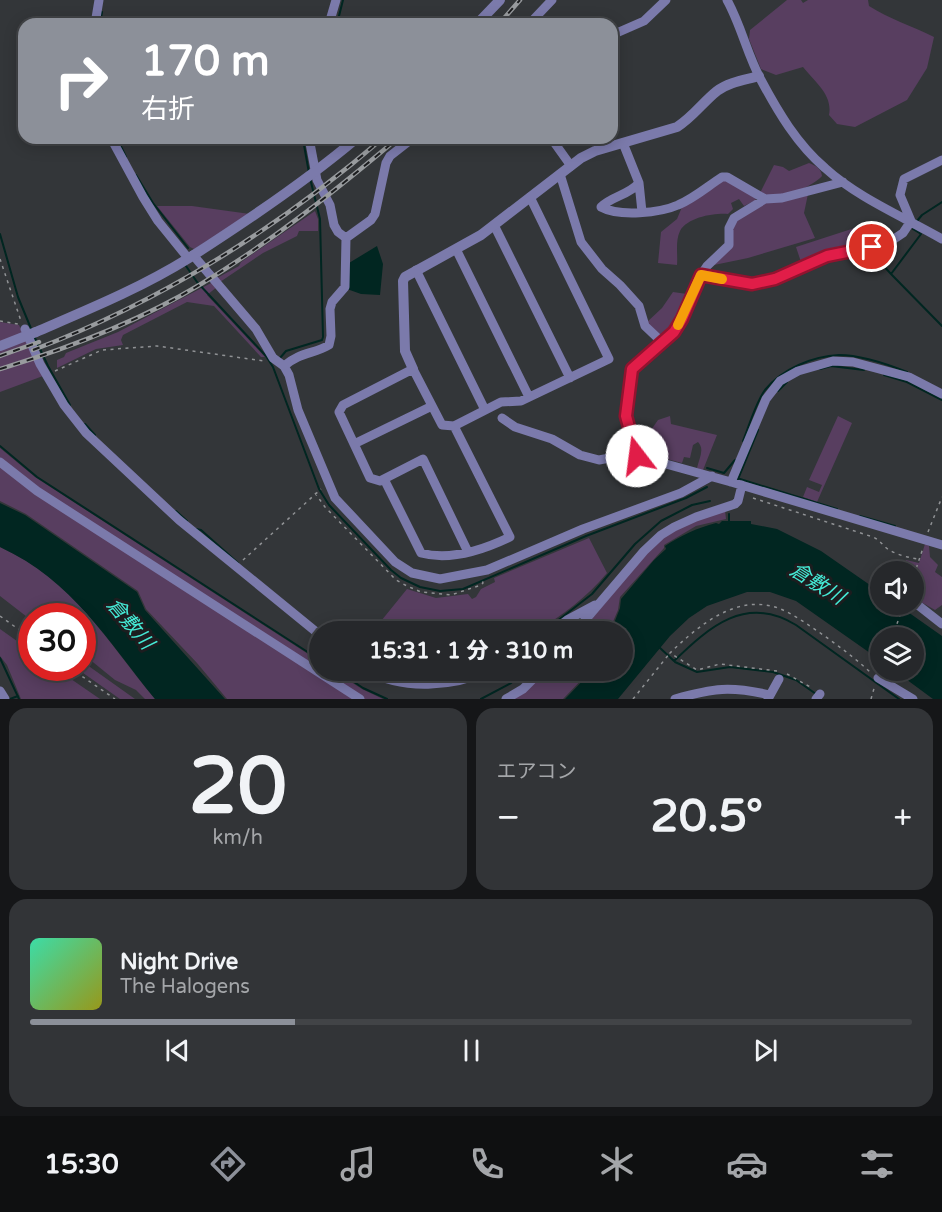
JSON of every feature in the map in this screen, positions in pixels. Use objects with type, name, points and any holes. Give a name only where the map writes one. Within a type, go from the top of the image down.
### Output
[{"type":"street","points":[[96,18],[99,0]]},
{"type":"street","points":[[331,18],[336,0]]},
{"type":"street","points":[[483,18],[500,0]]},
{"type":"street","points":[[536,18],[552,0]]},
{"type":"street","points":[[618,32],[644,21],[666,0]]},
{"type":"street","points":[[740,0],[729,4],[759,76],[795,137],[813,157],[843,182],[942,239]]},
{"type":"street","points":[[530,197],[609,359],[521,401],[501,402],[454,426],[442,425],[405,351],[403,281],[405,278],[481,236],[530,197],[560,174],[595,151],[677,127],[688,120],[718,91],[729,85],[759,76]]},
{"type":"street","points":[[623,143],[639,183],[642,212]]},
{"type":"street","points":[[114,144],[158,221],[256,329],[280,362],[336,498],[404,569],[421,576],[440,579],[488,570],[583,529],[681,494],[712,476]]},
{"type":"street","points":[[309,144],[311,174],[330,205],[334,225],[338,232],[346,238]]},
{"type":"street","points":[[0,345],[106,301],[190,257],[251,218],[349,144]]},
{"type":"street","points":[[346,238],[371,220],[375,214],[386,163],[390,156],[405,144]]},
{"type":"street","points":[[556,144],[572,166]]},
{"type":"street","points":[[911,221],[900,195],[904,179],[942,160]]},
{"type":"street","points":[[560,174],[581,242],[602,269],[639,306],[645,326],[663,343]]},
{"type":"street","points":[[639,183],[634,189],[601,207],[608,211],[634,214],[678,206],[722,177],[727,177],[765,199]]},
{"type":"street","points":[[637,456],[626,416],[632,369],[674,332],[701,275],[729,245],[729,228],[734,218],[765,199],[782,198],[843,182]]},
{"type":"street","points":[[701,275],[752,284],[775,279],[827,256],[888,243],[903,233],[911,221]]},
{"type":"street","points":[[495,225],[570,378]]},
{"type":"street","points":[[280,362],[329,345],[330,309],[332,302],[345,287],[346,238]]},
{"type":"street","points":[[456,249],[529,397]]},
{"type":"street","points":[[416,270],[485,410]]},
{"type":"street","points":[[30,331],[39,364],[64,405],[86,434],[178,520],[309,626]]},
{"type":"street","points":[[731,482],[766,399],[780,381],[798,371],[833,361],[853,362],[909,377],[942,394]]},
{"type":"street","points":[[413,369],[343,405],[339,412],[370,478],[380,481],[423,459],[468,552]]},
{"type":"street","points":[[354,444],[432,406]]},
{"type":"street","points":[[502,418],[515,427],[552,439],[580,455],[599,460],[637,456],[731,482],[741,490],[942,545]]},
{"type":"street","points":[[384,479],[421,553],[437,558],[486,548],[510,537],[454,426]]},
{"type":"street","points":[[0,462],[37,491],[360,699]]},
{"type":"street","points":[[584,621],[644,551],[661,535],[696,517],[735,504],[741,490]]},
{"type":"street","points":[[565,621],[598,603]]},
{"type":"street","points":[[924,610],[942,624]]},
{"type":"street","points":[[675,699],[731,688],[769,697],[781,675]]},
{"type":"street","points":[[392,681],[430,684],[450,681]]},
{"type":"street","points":[[506,699],[523,689],[531,681]]},
{"type":"street","points":[[877,681],[913,699]]},
{"type":"street","points":[[0,691],[5,699]]},
{"type":"path","points":[[0,259],[22,324],[0,321]]},
{"type":"path","points":[[53,372],[102,350],[157,346],[264,361]]},
{"type":"path","points":[[241,563],[317,491],[323,488]]},
{"type":"path","points":[[741,490],[873,537],[892,552],[919,559]]},
{"type":"path","points":[[633,699],[669,653],[694,630],[708,620],[734,609],[764,606],[789,613],[848,652],[870,674]]},
{"type":"path","points":[[0,616],[18,629]]},
{"type":"path","points":[[669,653],[697,670],[720,664],[799,679],[818,696]]},
{"type":"path","points":[[89,681],[115,699]]},
{"type":"path","points":[[871,699],[877,681]]},
{"type":"shaded area","points":[[787,0],[801,0],[803,3],[808,0],[868,0],[869,6],[877,11],[934,37],[927,68],[907,100],[855,127],[837,124],[829,115],[830,108],[826,95],[803,67],[776,75],[761,69],[749,39],[750,30]]},
{"type":"shaded area","points":[[809,163],[816,166],[821,173],[822,176],[817,181],[783,195],[760,193],[774,165],[789,171]]},
{"type":"shaded area","points":[[723,179],[752,194],[756,200],[744,206],[739,199],[731,203],[733,209],[728,214],[709,215],[689,222],[678,235],[677,265],[658,263],[661,232],[677,219],[682,207]]},
{"type":"shaded area","points":[[808,194],[804,213],[815,238],[748,258],[714,265],[730,249],[732,223],[766,202]]},
{"type":"shaded area","points":[[157,206],[192,206],[250,214],[194,249]]},
{"type":"shaded area","points":[[315,211],[318,231],[299,231],[297,236],[263,253],[220,282],[217,278],[239,266],[241,262]]},
{"type":"shaded area","points":[[870,223],[874,242],[824,253],[801,262],[796,247]]},
{"type":"shaded area","points":[[213,282],[217,287],[207,295],[265,357],[261,357],[214,306],[187,302],[123,335],[121,340],[123,345],[96,349],[57,368],[57,360],[64,357],[66,353],[118,332]]},
{"type":"shaded area","points":[[673,292],[687,294],[675,324],[663,338],[646,323],[662,308]]},
{"type":"shaded area","points":[[0,322],[19,325],[43,376],[0,392]]},
{"type":"shaded area","points":[[670,416],[671,424],[717,435],[703,470],[697,468],[701,451],[698,442],[693,445],[690,458],[684,457],[682,463],[647,454],[642,443],[658,420]]},
{"type":"shaded area","points":[[838,416],[852,423],[817,502],[803,497],[807,487],[819,492],[822,485],[809,480]]},
{"type":"shaded area","points":[[0,448],[35,477],[309,655],[309,664],[51,497],[0,459]]},
{"type":"shaded area","points":[[0,465],[309,669],[309,681],[327,681],[354,699],[227,699],[146,609],[138,591],[26,514],[0,501]]},
{"type":"shaded area","points":[[725,510],[726,519],[696,526],[664,545],[664,548],[620,597],[613,621],[590,621],[652,546],[675,528]]},
{"type":"shaded area","points":[[589,538],[607,573],[574,605],[552,621],[381,621],[407,589],[436,598],[468,594],[472,599],[481,589],[495,582],[494,578]]},
{"type":"shaded area","points":[[925,544],[929,546],[930,557],[938,565],[935,572],[942,577],[942,605],[935,610],[924,604],[924,561],[920,561]]},
{"type":"shaded area","points":[[0,547],[49,577],[77,603],[18,603],[18,610],[0,596]]},
{"type":"shaded area","points":[[96,625],[155,699],[145,699],[136,690],[115,680],[96,665]]},
{"type":"shaded area","points":[[0,629],[18,642],[18,681],[74,681],[100,699],[21,699],[7,665],[0,656]]},
{"type":"shaded area","points":[[96,671],[135,699],[120,699],[94,681]]},
{"type":"shaded area","points":[[335,681],[350,681],[383,699],[363,699]]},
{"type":"shaded area","points":[[534,681],[580,681],[563,699],[511,699]]},
{"type":"water","points":[[377,246],[383,264],[380,295],[361,294],[347,289],[349,263]]},
{"type":"water","name":"倉敷川","points":[[0,503],[25,515],[137,592],[145,610],[225,699],[155,699],[96,625],[96,603],[77,603],[48,577],[26,561],[0,547]]},
{"type":"water","name":"倉敷川","points":[[722,521],[751,521],[751,524],[777,529],[821,551],[870,585],[870,615],[912,615],[942,636],[942,699],[933,699],[909,681],[924,681],[924,627],[870,627],[870,653],[796,601],[770,592],[747,592],[707,606],[689,618],[670,636],[633,681],[633,621],[615,621],[621,599],[666,549],[665,546],[702,527],[719,524]]},
{"type":"water","points":[[582,681],[633,681],[618,699],[565,699]]},
{"type":"waterway","points":[[338,18],[343,0]]},
{"type":"waterway","points":[[101,18],[102,12]]},
{"type":"waterway","points":[[120,144],[126,157]]},
{"type":"waterway","points":[[305,144],[309,173]]},
{"type":"waterway","points":[[136,175],[153,203],[188,248]]},
{"type":"waterway","points":[[280,358],[286,351],[322,340],[323,337],[320,219],[310,178]]},
{"type":"waterway","points":[[917,221],[942,202]]},
{"type":"waterway","points":[[913,229],[921,234],[891,274],[942,326]]},
{"type":"waterway","points":[[0,234],[18,297],[32,331]]},
{"type":"waterway","points":[[868,252],[870,251],[891,274]]},
{"type":"waterway","points":[[186,266],[197,282],[266,356],[273,367],[319,489],[329,505],[391,570],[401,578],[420,587],[440,591],[463,589],[586,536],[686,498],[707,487]]},
{"type":"waterway","points":[[712,282],[748,287]]},
{"type":"waterway","points":[[34,336],[70,405]]},
{"type":"waterway","points":[[743,441],[765,390],[780,376],[799,365],[819,358],[847,355],[874,360],[907,372]]},
{"type":"waterway","points":[[820,369],[831,366],[864,370]]},
{"type":"waterway","points":[[884,375],[907,382],[942,400]]},
{"type":"waterway","points":[[778,391],[787,382]]},
{"type":"waterway","points":[[85,424],[95,435]]},
{"type":"waterway","points":[[738,479],[758,430]]},
{"type":"waterway","points":[[0,446],[37,477],[309,653]]},
{"type":"waterway","points":[[707,468],[724,473],[735,460]]},
{"type":"waterway","points":[[740,479],[837,509]]},
{"type":"waterway","points":[[557,621],[592,594],[635,544],[661,521],[692,505],[710,501]]},
{"type":"waterway","points":[[176,511],[187,521]]},
{"type":"waterway","points":[[729,514],[729,523]]},
{"type":"waterway","points":[[860,516],[895,526]]},
{"type":"waterway","points":[[196,529],[201,530],[238,563]]},
{"type":"waterway","points":[[659,647],[674,661],[715,626],[729,619],[745,614],[761,613],[778,616],[796,625],[899,699]]},
{"type":"waterway","points":[[0,658],[19,699]]},
{"type":"waterway","points":[[675,662],[697,672],[730,667],[773,672],[796,680],[816,694]]},
{"type":"waterway","points":[[352,681],[387,699]]},
{"type":"waterway","points":[[481,699],[513,681]]},
{"type":"waterway","points":[[10,699],[18,696]]},
{"type":"railway","points":[[504,18],[520,0]]},
{"type":"railway","points":[[33,350],[127,309],[217,259],[303,202],[376,144]]},
{"type":"railway","points":[[0,369],[103,333],[177,298],[227,268],[302,215],[391,144]]},
{"type":"railway","points":[[0,356],[39,342]]},
{"type":"slow traffic","points":[[678,325],[701,275],[722,279]]},
{"type":"route","points":[[637,456],[626,416],[632,369],[674,332],[701,275],[752,284],[775,279],[827,256],[872,247]]}]
